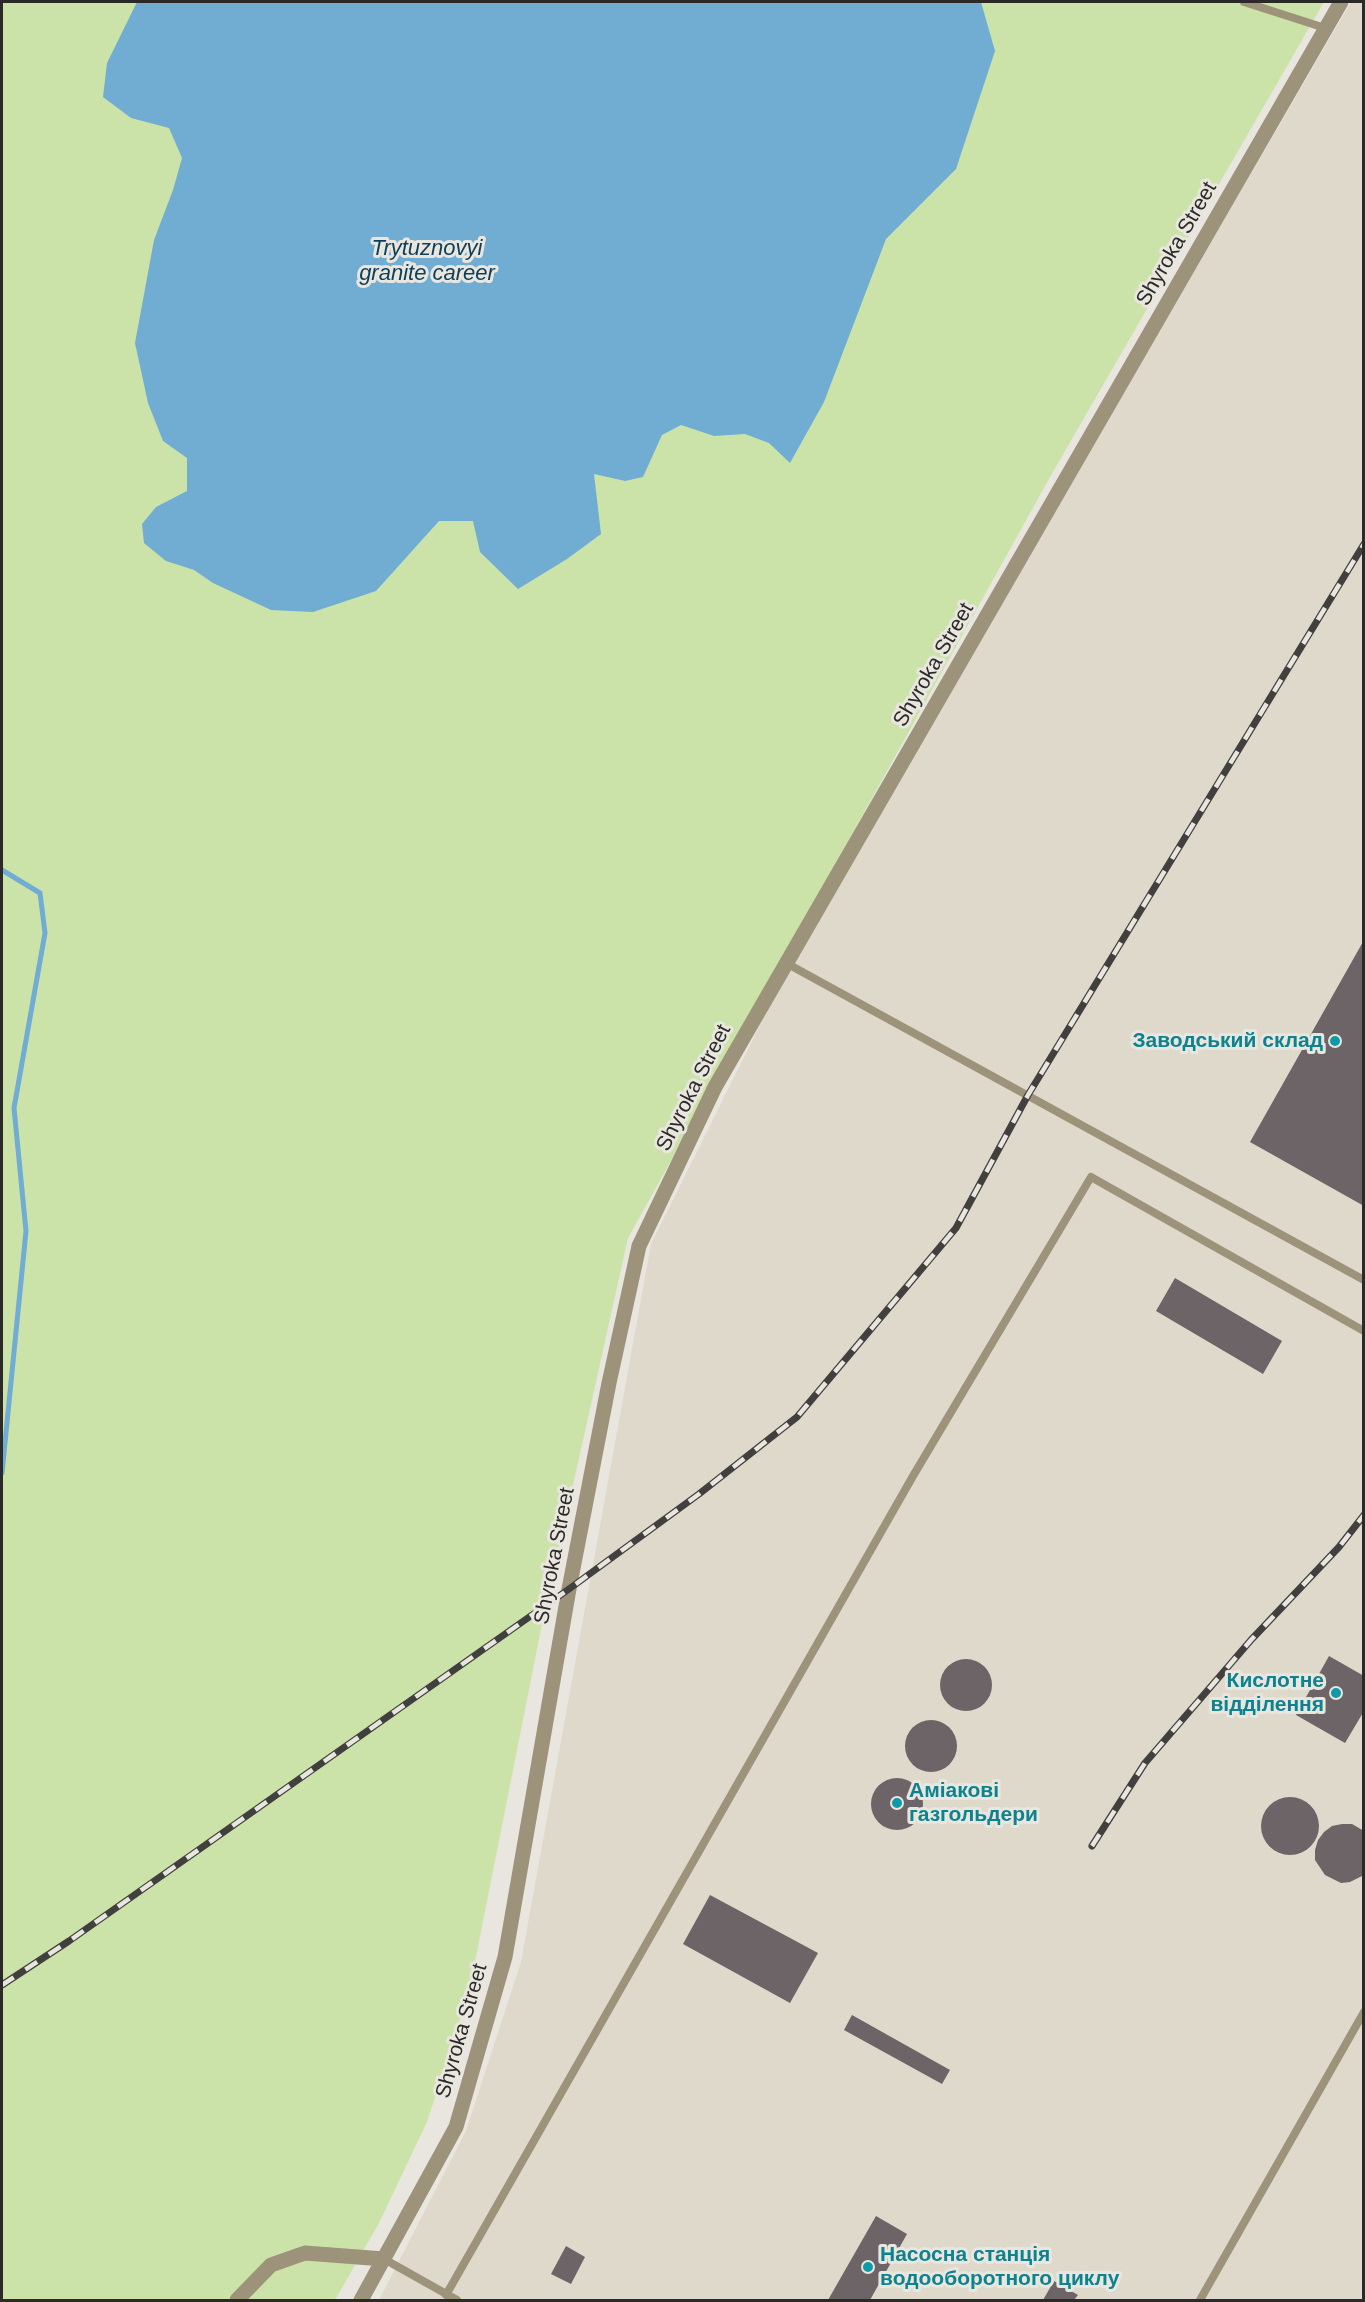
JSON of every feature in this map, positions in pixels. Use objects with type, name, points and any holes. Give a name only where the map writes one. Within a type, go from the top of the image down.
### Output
[{"type":"street","name":"Shyroka Street","points":[[361,2301],[456,2127],[505,1957],[569,1589],[609,1383],[639,1246],[715,1087],[1341,2]]},
{"type":"street","points":[[237,2301],[271,2265],[305,2253],[384,2259]]},
{"type":"lane","points":[[1245,2],[1325,28]]},
{"type":"lane","points":[[786,963],[1364,1280]]},
{"type":"lane","points":[[446,2295],[913,1476],[1091,1178],[1364,1331]]},
{"type":"lane","points":[[1200,2301],[1363,2013]]},
{"type":"lane","points":[[384,2259],[457,2301]]},
{"type":"shaded area","points":[[1351,2],[1363,2],[1363,2300],[379,2300],[466,2131],[521,1962],[651,1244],[785,975]]},
{"type":"green space","points":[[2,2],[1324,2],[1050,477],[628,1238],[541,1629],[469,1992],[427,2122],[379,2223],[335,2300],[2,2300]]},
{"type":"water","name":"Trytuznovyi granite career","points":[[137,2],[981,2],[995,51],[956,169],[886,239],[824,402],[790,463],[769,443],[745,434],[714,436],[681,425],[662,435],[643,477],[625,481],[594,474],[601,534],[567,559],[518,589],[480,552],[473,521],[439,521],[376,591],[313,612],[271,610],[213,583],[194,570],[166,561],[144,543],[142,524],[156,507],[187,491],[187,458],[163,441],[148,403],[135,343],[154,240],[173,190],[182,158],[169,128],[131,118],[103,97],[107,63]]},
{"type":"building","name":"Заводський склад","points":[[1364,940],[1364,1206],[1250,1142]]},
{"type":"building","points":[[1175,1278],[1282,1341],[1263,1374],[1156,1311]]},
{"type":"building","name":"Кислотне відділення","points":[[1329,1656],[1364,1676],[1364,1711],[1345,1743],[1296,1715]]},
{"type":"building","points":[[966,1659],[980,1663],[988,1671],[992,1685],[988,1699],[980,1707],[966,1711],[952,1707],[944,1699],[940,1685],[944,1671],[952,1663]]},
{"type":"building","name":"Аміакові газгольдери","points":[[931,1720],[945,1724],[953,1732],[957,1746],[953,1760],[945,1768],[931,1772],[917,1768],[909,1760],[905,1746],[909,1732],[917,1724]]},
{"type":"building","name":"Аміакові газгольдери","points":[[897,1778],[911,1782],[919,1790],[923,1804],[919,1818],[911,1826],[897,1830],[883,1826],[875,1818],[871,1804],[875,1790],[883,1782]]},
{"type":"building","points":[[1284,1797],[1296,1797],[1311,1805],[1319,1820],[1319,1832],[1311,1847],[1296,1855],[1284,1855],[1269,1847],[1261,1832],[1261,1820],[1269,1805]]},
{"type":"building","points":[[1352,1824],[1364,1831],[1364,1875],[1350,1882],[1341,1883],[1325,1875],[1315,1860],[1315,1850],[1324,1832],[1332,1826]]},
{"type":"building","points":[[710,1895],[818,1953],[790,2003],[683,1944]]},
{"type":"building","points":[[852,2015],[950,2070],[942,2084],[844,2030]]},
{"type":"building","name":"Насосна станція водооборотного циклу","points":[[876,2216],[907,2234],[870,2300],[828,2300]]},
{"type":"building","points":[[566,2246],[585,2257],[571,2284],[551,2274]]},
{"type":"building","points":[[1054,2281],[1078,2295],[1074,2300],[1043,2300]]},
{"type":"waterway","points":[[2,870],[40,893],[45,933],[14,1108],[26,1231],[2,1473]]},
{"type":"railway","points":[[2,1985],[69,1941],[569,1589],[699,1494],[797,1417],[956,1228],[1028,1095],[1364,544]]},
{"type":"railway","points":[[1092,1846],[1145,1763],[1251,1640],[1339,1547],[1364,1515]]},
{"type":"place","name":"Заводський склад","points":[[1335,1041]]},
{"type":"place","name":"Кислотне відділення","points":[[1336,1693]]},
{"type":"place","name":"Аміакові газгольдери","points":[[897,1803]]},
{"type":"place","name":"Насосна станція водооборотного циклу","points":[[868,2267]]}]
